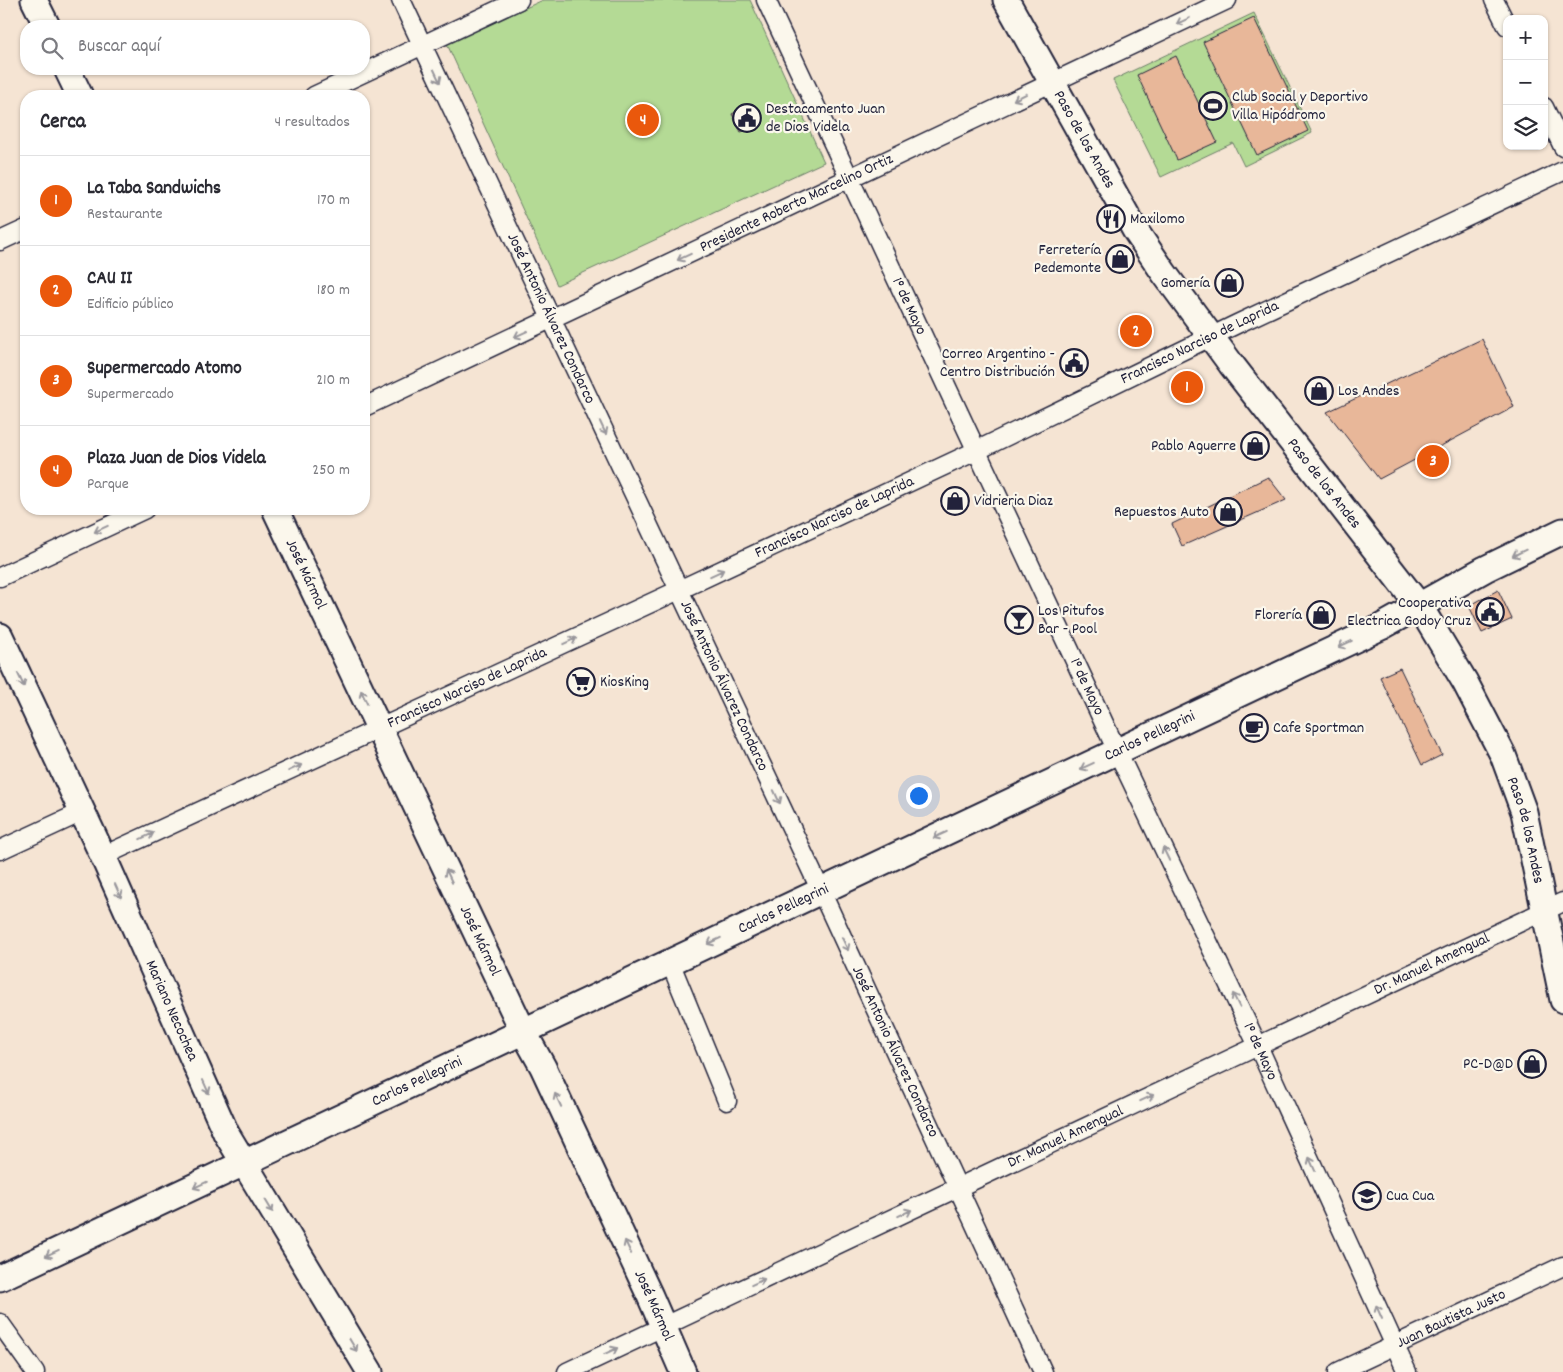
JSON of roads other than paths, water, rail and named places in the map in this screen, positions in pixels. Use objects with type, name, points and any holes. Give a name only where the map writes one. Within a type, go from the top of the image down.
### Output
[{"type":"street","points":[[34,0],[44,20]]},
{"type":"street","name":"José Antonio Álvarez Condarco","points":[[401,0],[680,590],[1044,1372]]},
{"type":"street","points":[[370,70],[518,0]]},
{"type":"street","name":"1° de Mayo","points":[[766,0],[978,450],[1117,752],[1258,1046],[1407,1372]]},
{"type":"street","name":"Paso de los Andes","points":[[1006,0],[1136,230],[1210,337],[1420,607],[1483,716],[1515,785],[1554,906],[1563,1000]]},
{"type":"street","name":"Presidente Roberto Marcelino Ortiz","points":[[370,404],[1227,0]]},
{"type":"street","points":[[1494,0],[1503,18]]},
{"type":"street","points":[[70,75],[77,90]]},
{"type":"street","points":[[327,90],[359,75]]},
{"type":"street","points":[[1548,115],[1563,147]]},
{"type":"street","name":"Francisco Narciso de Laprida","points":[[103,856],[680,590],[1563,171]]},
{"type":"street","points":[[0,241],[20,232]]},
{"type":"street","points":[[0,577],[132,515]]},
{"type":"street","name":"José Mármol","points":[[278,515],[523,1031],[543,1067],[650,1296],[683,1372]]},
{"type":"street","name":"Carlos Pellegrini","points":[[0,1278],[1117,752],[1420,607],[1485,569],[1563,532]]},
{"type":"street","name":"Mariano Necochea","points":[[0,636],[103,856],[226,1133],[370,1372]]},
{"type":"street","points":[[0,850],[82,812]]},
{"type":"street","name":"Dr. Manuel Amengual","points":[[567,1372],[1554,906]]},
{"type":"street","points":[[670,962],[727,1101]]},
{"type":"street","name":"Juan Bautista Justo","points":[[1338,1372],[1563,1266]]},
{"type":"street","points":[[0,1324],[34,1372]]},
{"type":"place","name":"Club Social y Deportivo Villa Hipódromo","points":[[1213,106]]},
{"type":"place","name":"Destacamento Juan de Dios Videla","points":[[747,118]]},
{"type":"place","name":"Plaza Juan de Dios Videla","points":[[643,120]]},
{"type":"place","name":"Maxilomo","points":[[1111,219]]},
{"type":"place","name":"Ferretería Pedemonte","points":[[1120,259]]},
{"type":"place","name":"Gomería","points":[[1229,283]]},
{"type":"place","name":"CAU II","points":[[1136,331]]},
{"type":"place","name":"Correo Argentino - Centro Distribución","points":[[1074,363]]},
{"type":"place","name":"La Taba Sandwichs","points":[[1187,387]]},
{"type":"place","name":"Los Andes","points":[[1319,391]]},
{"type":"place","name":"Pablo Aguerre","points":[[1255,446]]},
{"type":"place","name":"Supermercado Atomo","points":[[1433,461]]},
{"type":"place","name":"Vidrieria Diaz","points":[[955,501]]},
{"type":"place","name":"Repuestos Auto","points":[[1228,512]]},
{"type":"place","name":"Cooperativa Electrica Godoy Cruz","points":[[1490,612]]},
{"type":"place","name":"Florería","points":[[1321,615]]},
{"type":"place","name":"Los Pitufos Bar - Pool","points":[[1019,620]]},
{"type":"place","name":"KiosKing","points":[[581,682]]},
{"type":"place","name":"Cafe Sportman","points":[[1254,728]]},
{"type":"place","name":"PC-D@D","points":[[1532,1064]]},
{"type":"place","name":"Cua Cua","points":[[1367,1196]]}]
